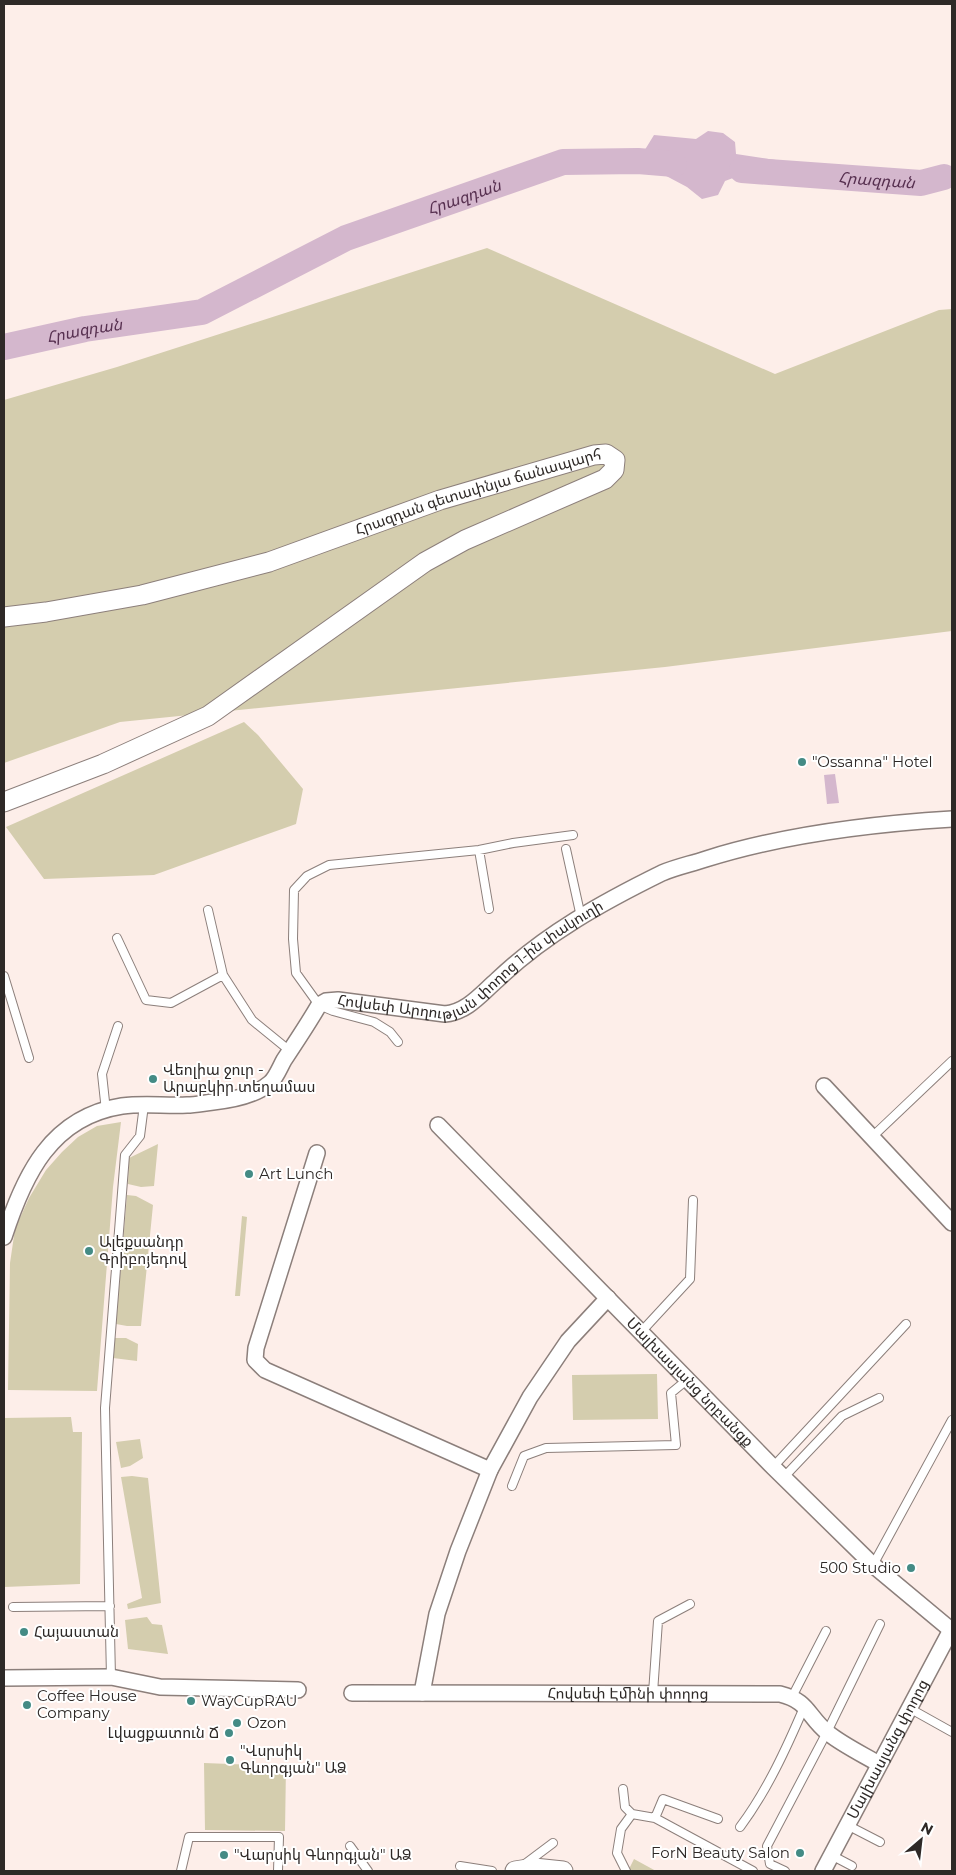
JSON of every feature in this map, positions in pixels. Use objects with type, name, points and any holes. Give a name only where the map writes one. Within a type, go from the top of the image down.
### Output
[{"type":"street","name":"Հրազդան գետափնյա ճանապարհ","points":[[4,617],[55,610],[161,590],[269,562],[440,500],[594,455],[606,454],[615,460],[614,470],[605,479],[465,540],[425,562],[208,716],[103,764],[4,802]]},
{"type":"street","name":"Հովսեփ Արղության փողոց 1-ին փակուղի","points":[[4,1237],[8,1206],[24,1184],[38,1159],[68,1127],[92,1115],[120,1106],[144,1104],[188,1106],[229,1100],[251,1094],[271,1082],[319,1006],[326,1001],[338,1000],[445,1014],[455,1013],[470,1005],[520,958],[561,928],[665,872],[728,852],[798,837],[911,821],[952,819]]},
{"type":"street","points":[[824,1086],[952,1223]]},
{"type":"street","name":"Մալխասյանց նրբանցք","points":[[438,1125],[873,1565],[952,1629]]},
{"type":"street","points":[[316,1153],[256,1348],[256,1360],[265,1370],[490,1470]]},
{"type":"street","points":[[422,1693],[436,1614],[458,1551],[490,1470],[530,1397],[568,1341],[608,1298]]},
{"type":"street","name":"Մալխասյանց փողոց","points":[[823,1871],[952,1629]]},
{"type":"street","points":[[4,1678],[111,1677],[160,1687],[298,1690]]},
{"type":"street","name":"Հովսեփ Էմինի փողոց","points":[[352,1692],[780,1694],[798,1701]]},
{"type":"street","points":[[798,1701],[827,1732],[879,1764]]},
{"type":"street","points":[[515,1871],[534,1868],[563,1871]]},
{"type":"lane","points":[[398,1042],[390,1032],[374,1022],[319,1006],[296,973],[293,939],[294,890],[307,876],[329,865],[479,850],[512,843],[573,835]]},
{"type":"lane","points":[[566,849],[581,917]]},
{"type":"lane","points":[[479,850],[489,909]]},
{"type":"lane","points":[[208,910],[223,975],[252,1020],[290,1051]]},
{"type":"lane","points":[[117,938],[146,1000],[171,1003],[223,975]]},
{"type":"lane","points":[[4,976],[29,1058]]},
{"type":"lane","points":[[106,1111],[102,1074],[118,1026]]},
{"type":"lane","points":[[872,1137],[952,1061]]},
{"type":"lane","points":[[111,1677],[105,1408],[124,1155],[140,1136],[144,1104]]},
{"type":"lane","points":[[641,1332],[690,1279],[693,1200]]},
{"type":"lane","points":[[779,1472],[906,1324]]},
{"type":"lane","points":[[512,1486],[524,1456],[546,1448],[676,1445],[671,1393],[688,1379]]},
{"type":"lane","points":[[779,1472],[842,1416],[879,1398]]},
{"type":"lane","points":[[873,1565],[952,1420]]},
{"type":"lane","points":[[653,1693],[658,1621],[690,1604]]},
{"type":"lane","points":[[13,1607],[110,1606]]},
{"type":"lane","points":[[785,1871],[770,1864],[767,1846],[827,1732],[880,1624]]},
{"type":"lane","points":[[740,1827],[790,1741],[798,1701],[826,1631]]},
{"type":"lane","points":[[909,1708],[952,1732]]},
{"type":"lane","points":[[623,1788],[625,1807],[632,1814],[655,1818],[753,1871]]},
{"type":"lane","points":[[655,1818],[663,1799],[718,1819]]},
{"type":"lane","points":[[626,1871],[617,1852],[621,1829],[632,1814]]},
{"type":"lane","points":[[847,1825],[880,1842]]},
{"type":"lane","points":[[181,1871],[189,1837],[279,1837],[278,1871]]},
{"type":"lane","points":[[515,1871],[553,1843]]},
{"type":"lane","points":[[350,1846],[368,1871]]},
{"type":"lane","points":[[832,1855],[852,1866]]},
{"type":"lane","points":[[460,1866],[492,1871]]},
{"type":"shaded area","points":[[708,131],[723,133],[735,142],[736,154],[776,160],[779,173],[775,184],[733,178],[725,181],[718,195],[702,199],[687,187],[638,161],[654,135],[696,139]]},
{"type":"shaded area","points":[[487,248],[775,374],[939,310],[952,309],[952,631],[665,667],[120,722],[4,763],[4,400],[117,367]]},
{"type":"shaded area","points":[[244,722],[258,735],[303,789],[296,824],[154,875],[44,879],[6,827]]},
{"type":"shaded area","points":[[835,774],[839,803],[827,804],[824,775]]},
{"type":"shaded area","points":[[121,1122],[113,1187],[97,1391],[8,1390],[10,1263],[15,1229],[29,1198],[46,1170],[62,1152],[78,1137],[97,1126]]},
{"type":"shaded area","points":[[158,1144],[154,1186],[141,1187],[128,1184],[129,1158]]},
{"type":"shaded area","points":[[127,1195],[136,1196],[153,1205],[141,1326],[116,1324]]},
{"type":"shaded area","points":[[242,1216],[247,1217],[240,1296],[235,1296]]},
{"type":"shaded area","points":[[114,1338],[126,1338],[138,1344],[137,1361],[113,1358]]},
{"type":"shaded area","points":[[657,1374],[658,1419],[573,1420],[572,1375]]},
{"type":"shaded area","points":[[71,1417],[73,1432],[82,1432],[80,1584],[4,1587],[4,1418]]},
{"type":"shaded area","points":[[140,1439],[143,1458],[130,1466],[121,1468],[116,1442]]},
{"type":"shaded area","points":[[121,1477],[148,1478],[161,1603],[128,1609],[127,1604],[142,1598]]},
{"type":"shaded area","points":[[147,1617],[152,1624],[162,1625],[168,1654],[128,1649],[125,1620]]},
{"type":"shaded area","points":[[204,1763],[286,1766],[285,1831],[205,1830]]},
{"type":"shaded area","points":[[634,1859],[656,1871],[631,1871],[629,1869]]},
{"type":"waterway","name":"Հրազդան","points":[[4,347],[85,329],[202,312],[346,238],[563,162],[638,161],[674,164]]},
{"type":"waterway","name":"Հրազդան","points":[[742,170],[921,183],[944,177]]},
{"type":"place","name":"\"Ossanna\" Hotel","points":[[802,762]]},
{"type":"place","name":"Վեոլիա ջուր - Արաբկիր տեղամաս","points":[[153,1079]]},
{"type":"place","name":"Art Lunch","points":[[249,1174]]},
{"type":"place","name":"Ալեքսանդր Գրիբոյեդով","points":[[89,1251]]},
{"type":"place","name":"500 Studio","points":[[911,1568]]},
{"type":"place","name":"Հայաստան","points":[[24,1632]]},
{"type":"place","name":"WayCupRAU","points":[[191,1701]]},
{"type":"place","name":"Coffee House Company","points":[[27,1705]]},
{"type":"place","name":"Ozon","points":[[237,1723]]},
{"type":"place","name":"Լվացքատուն Ճ","points":[[229,1733]]},
{"type":"place","name":"\"Վսրսիկ Գևորգյան\" ԱՁ","points":[[230,1760]]},
{"type":"place","name":"ForN Beauty Salon","points":[[800,1853]]},
{"type":"place","name":"\"Վարսիկ Գևորգյան\" ԱՁ","points":[[224,1855]]}]
